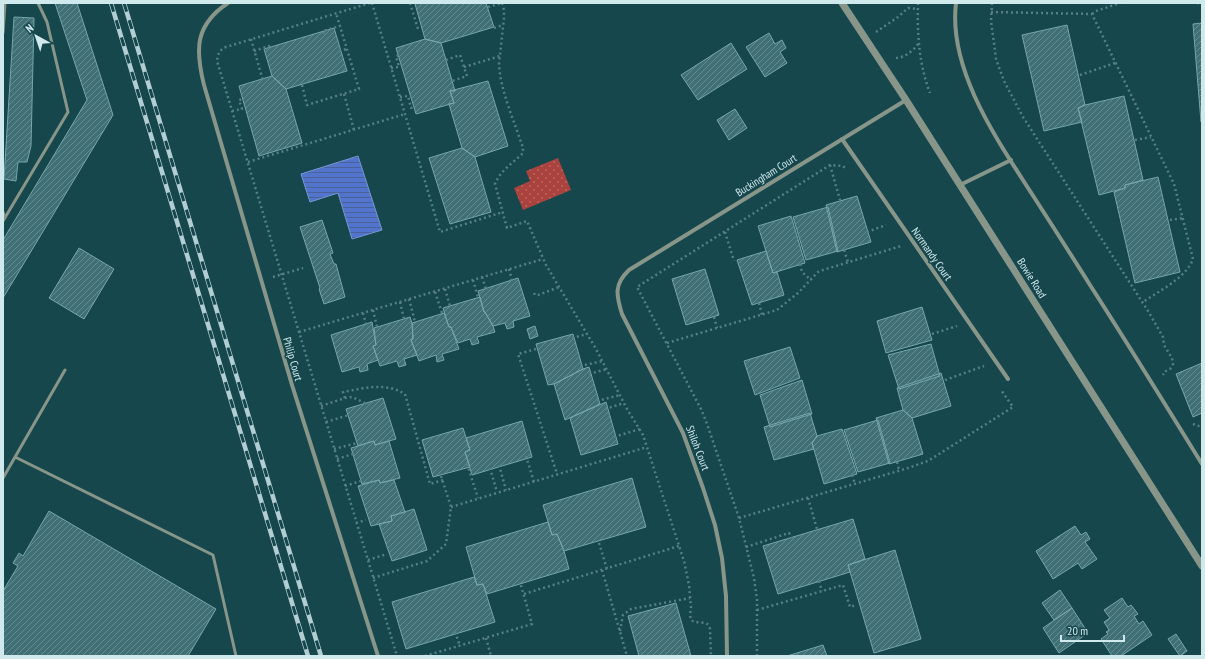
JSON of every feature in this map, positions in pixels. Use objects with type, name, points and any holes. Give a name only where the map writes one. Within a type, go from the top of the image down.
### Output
[{"type":"street","name":"Philip Court","points":[[228,3],[212,16],[202,32],[198,51],[199,66],[292,385],[378,656]]},
{"type":"street","name":"Bowie Road","points":[[842,3],[906,100],[1202,566]]},
{"type":"street","points":[[956,3],[955,22],[962,58],[966,74],[981,110],[1202,464]]},
{"type":"street","name":"Buckingham Court","points":[[636,265],[906,100]]},
{"type":"street","name":"Normandy Court","points":[[842,139],[1008,379]]},
{"type":"street","points":[[960,185],[1011,160]]},
{"type":"street","name":"Shiloh Court","points":[[636,265],[622,276],[617,292],[619,303],[622,314],[632,335],[683,433],[715,525],[722,558],[726,596],[727,656]]},
{"type":"lane","points":[[3,33],[5,3]]},
{"type":"lane","points":[[4,219],[68,112],[47,22],[38,3]]},
{"type":"lane","points":[[3,212],[4,219]]},
{"type":"lane","points":[[3,478],[65,370]]},
{"type":"lane","points":[[15,457],[213,555],[236,656]]},
{"type":"path","points":[[397,656],[217,61],[218,54],[221,49],[226,47],[371,3],[440,232],[503,212]]},
{"type":"path","points":[[410,3],[418,30],[420,29]]},
{"type":"path","points":[[488,7],[502,3],[504,10],[504,25],[499,71],[523,148],[522,153],[501,174],[495,184],[507,228],[527,221],[546,265],[603,360],[624,403],[643,435],[687,574],[691,620],[697,623],[707,623],[710,625],[710,656]]},
{"type":"path","points":[[918,3],[918,44],[925,80],[930,93]]},
{"type":"path","points":[[992,3],[991,21],[996,60],[1004,81],[1023,117],[1143,302],[1163,337],[1164,344],[1174,364],[1170,369],[1164,372],[1164,378]]},
{"type":"path","points":[[991,12],[1092,14],[1096,11],[1120,3]]},
{"type":"path","points":[[1196,3],[1202,4]]},
{"type":"path","points":[[866,39],[898,18],[908,8],[917,9]]},
{"type":"path","points":[[302,85],[307,105],[359,89],[336,13]]},
{"type":"path","points":[[1092,14],[1174,184],[1193,259],[1190,266],[1183,274],[1143,302]]},
{"type":"path","points":[[494,28],[504,25]]},
{"type":"path","points":[[324,34],[323,31],[340,26]]},
{"type":"path","points":[[251,39],[263,81]]},
{"type":"path","points":[[878,58],[900,58],[910,53],[918,44]]},
{"type":"path","points":[[254,51],[269,46],[270,50]]},
{"type":"path","points":[[339,51],[347,49]]},
{"type":"path","points":[[391,68],[399,67],[396,56],[399,55]]},
{"type":"path","points":[[446,60],[460,55],[467,76],[452,81]]},
{"type":"path","points":[[464,67],[500,56]]},
{"type":"path","points":[[1080,75],[1115,63]]},
{"type":"path","points":[[344,94],[354,130]]},
{"type":"path","points":[[400,97],[408,96],[411,108],[415,106]]},
{"type":"path","points":[[232,111],[242,109],[239,100],[243,99]]},
{"type":"path","points":[[248,162],[405,114]]},
{"type":"path","points":[[1135,140],[1151,137]]},
{"type":"path","points":[[830,165],[840,200]]},
{"type":"path","points":[[757,656],[757,610],[754,578],[739,518],[702,412],[637,287],[830,165],[843,166],[848,170]]},
{"type":"path","points":[[1170,220],[1183,218]]},
{"type":"path","points":[[883,220],[890,230]]},
{"type":"path","points":[[867,232],[887,225]]},
{"type":"path","points":[[725,232],[734,261]]},
{"type":"path","points":[[667,344],[777,310],[798,293],[818,272],[902,246],[911,239]]},
{"type":"path","points":[[898,241],[905,251]]},
{"type":"path","points":[[844,250],[848,262]]},
{"type":"path","points":[[299,332],[543,259]]},
{"type":"path","points":[[800,264],[802,272],[811,280]]},
{"type":"path","points":[[261,280],[303,268]]},
{"type":"path","points":[[509,270],[512,281]]},
{"type":"path","points":[[482,277],[486,289]]},
{"type":"path","points":[[473,280],[478,297]]},
{"type":"path","points":[[534,293],[535,295],[538,295],[559,287]]},
{"type":"path","points":[[445,289],[450,306]]},
{"type":"path","points":[[435,292],[442,313]]},
{"type":"path","points":[[409,299],[415,322]]},
{"type":"path","points":[[400,302],[404,319]]},
{"type":"path","points":[[759,303],[762,315]]},
{"type":"path","points":[[373,310],[378,327]]},
{"type":"path","points":[[363,313],[366,324]]},
{"type":"path","points":[[714,317],[717,328]]},
{"type":"path","points":[[932,334],[957,326],[953,320]]},
{"type":"path","points":[[572,338],[587,334]]},
{"type":"path","points":[[536,348],[518,354],[557,474]]},
{"type":"path","points":[[580,366],[603,360]]},
{"type":"path","points":[[980,360],[988,372]]},
{"type":"path","points":[[945,380],[984,366]]},
{"type":"path","points":[[589,374],[607,369]]},
{"type":"path","points":[[345,398],[344,392],[370,386],[398,390],[405,394],[430,484],[443,480]]},
{"type":"path","points":[[739,518],[928,461],[1013,407],[1000,389]]},
{"type":"path","points":[[597,401],[620,395]]},
{"type":"path","points":[[321,406],[352,397],[365,403]]},
{"type":"path","points":[[605,409],[624,403]]},
{"type":"path","points":[[326,422],[349,415]]},
{"type":"path","points":[[1192,424],[1198,426],[1202,424]]},
{"type":"path","points":[[614,437],[640,429]]},
{"type":"path","points":[[334,449],[357,443]]},
{"type":"path","points":[[451,506],[647,447]]},
{"type":"path","points":[[337,459],[353,454]]},
{"type":"path","points":[[526,456],[534,482]]},
{"type":"path","points":[[897,462],[899,470]]},
{"type":"path","points":[[468,464],[478,498]]},
{"type":"path","points":[[499,465],[506,490]]},
{"type":"path","points":[[490,468],[497,492]]},
{"type":"path","points":[[373,578],[428,561],[446,544],[451,506],[440,473]]},
{"type":"path","points":[[852,475],[855,484]]},
{"type":"path","points":[[345,486],[361,481]]},
{"type":"path","points":[[808,498],[817,529]]},
{"type":"path","points":[[356,523],[366,520]]},
{"type":"path","points":[[746,547],[789,533],[790,538]]},
{"type":"path","points":[[599,542],[607,569]]},
{"type":"path","points":[[524,594],[679,546]]},
{"type":"path","points":[[368,560],[387,554]]},
{"type":"path","points":[[602,570],[627,656]]},
{"type":"path","points":[[819,581],[822,591]]},
{"type":"path","points":[[424,656],[532,624],[520,582]]},
{"type":"path","points":[[757,610],[843,585],[850,607],[856,605]]},
{"type":"path","points":[[620,632],[623,615],[631,609],[690,598]]},
{"type":"path","points":[[455,632],[460,646]]},
{"type":"path","points":[[486,638],[491,656]]},
{"type":"shaded area","points":[[558,158],[571,190],[523,210],[514,188],[530,181],[526,171]]},
{"type":"water","points":[[358,156],[382,230],[352,239],[338,193],[310,202],[301,174]]},
{"type":"building","points":[[55,3],[77,3],[113,115],[3,298],[3,240],[87,100]]},
{"type":"building","points":[[486,3],[494,27],[441,43],[425,39],[415,4]]},
{"type":"building","points":[[14,17],[34,18],[31,146],[27,162],[18,162],[16,181],[4,179]]},
{"type":"building","points":[[1202,23],[1202,122],[1201,122],[1193,24]]},
{"type":"building","points":[[1067,25],[1085,105],[1078,108],[1082,122],[1044,131],[1022,35]]},
{"type":"building","points":[[334,28],[347,71],[286,89],[272,76],[264,49]]},
{"type":"building","points":[[769,33],[775,44],[782,40],[786,48],[780,52],[787,63],[765,77],[746,47]]},
{"type":"building","points":[[425,39],[441,43],[455,91],[450,91],[454,103],[416,114],[396,48]]},
{"type":"building","points":[[731,43],[747,69],[698,100],[681,75]]},
{"type":"building","points":[[272,76],[286,89],[302,143],[259,156],[239,86]]},
{"type":"building","points":[[488,81],[508,146],[475,157],[462,148],[449,104],[454,103],[450,91]]},
{"type":"building","points":[[1124,96],[1143,180],[1125,185],[1125,188],[1099,195],[1078,108]]},
{"type":"building","points":[[735,109],[747,128],[729,140],[717,120]]},
{"type":"building","points":[[462,148],[475,157],[491,212],[450,224],[429,158]]},
{"type":"building","points":[[1158,177],[1180,272],[1135,283],[1114,192],[1125,188],[1125,185]]},
{"type":"building","points":[[857,196],[871,242],[837,252],[826,205]]},
{"type":"building","points":[[828,207],[838,251],[806,260],[793,217]]},
{"type":"building","points":[[791,216],[805,263],[773,273],[758,226]]},
{"type":"building","points":[[322,220],[333,253],[330,254],[334,264],[336,264],[345,297],[324,304],[300,227]]},
{"type":"building","points":[[79,248],[114,269],[84,319],[49,298]]},
{"type":"building","points":[[766,251],[773,273],[777,272],[784,295],[752,305],[737,260]]},
{"type":"building","points":[[705,269],[719,315],[686,325],[672,279]]},
{"type":"building","points":[[518,278],[530,316],[513,321],[514,327],[507,329],[505,323],[493,326],[484,312],[478,291]]},
{"type":"building","points":[[480,297],[484,312],[495,332],[477,337],[479,343],[472,345],[470,339],[458,343],[451,327],[449,327],[443,308]]},
{"type":"building","points":[[922,307],[932,340],[886,353],[877,321]]},
{"type":"building","points":[[444,313],[459,349],[442,354],[444,360],[437,362],[436,355],[419,361],[411,340],[413,339],[412,323]]},
{"type":"building","points":[[410,317],[413,339],[411,340],[417,355],[404,359],[406,365],[399,367],[397,361],[380,366],[373,346],[376,345],[374,328]]},
{"type":"building","points":[[372,322],[376,345],[373,346],[378,360],[367,364],[368,370],[360,372],[359,367],[342,372],[331,335]]},
{"type":"building","points":[[535,326],[538,336],[530,339],[527,329]]},
{"type":"building","points":[[573,334],[583,369],[554,384],[548,385],[536,344]]},
{"type":"building","points":[[931,344],[940,376],[899,389],[888,355]]},
{"type":"building","points":[[790,347],[800,378],[755,395],[744,361]]},
{"type":"building","points":[[1202,363],[1202,413],[1193,417],[1176,374]]},
{"type":"building","points":[[589,367],[600,404],[565,420],[554,384]]},
{"type":"building","points":[[941,373],[951,406],[912,418],[903,410],[897,388]]},
{"type":"building","points":[[802,380],[812,414],[770,427],[760,395]]},
{"type":"building","points":[[383,398],[396,439],[375,445],[374,441],[358,446],[346,409]]},
{"type":"building","points":[[606,402],[618,444],[581,455],[570,418]]},
{"type":"building","points":[[903,410],[912,418],[923,454],[889,464],[876,418]]},
{"type":"building","points":[[810,413],[817,436],[812,443],[814,449],[774,460],[764,427]]},
{"type":"building","points":[[878,420],[890,463],[858,472],[844,430]]},
{"type":"building","points":[[522,421],[532,457],[472,475],[465,452],[470,450],[466,438]]},
{"type":"building","points":[[463,428],[470,450],[465,452],[470,467],[433,477],[422,440]]},
{"type":"building","points":[[842,429],[857,474],[824,484],[812,443],[817,436]]},
{"type":"building","points":[[374,441],[375,445],[389,441],[400,478],[380,483],[379,480],[362,484],[351,448]]},
{"type":"building","points":[[632,478],[646,527],[564,551],[557,534],[552,535],[543,505]]},
{"type":"building","points":[[379,480],[380,483],[394,480],[405,512],[391,516],[392,521],[371,526],[358,486]]},
{"type":"building","points":[[414,509],[427,550],[392,561],[379,524],[392,521],[391,516]]},
{"type":"building","points":[[49,511],[216,609],[188,656],[3,656],[3,591],[18,566],[13,563],[19,553],[23,556]]},
{"type":"building","points":[[853,519],[865,559],[848,565],[850,572],[778,594],[763,546]]},
{"type":"building","points":[[548,522],[552,535],[557,534],[569,569],[487,594],[483,584],[477,585],[466,547]]},
{"type":"building","points":[[1075,526],[1081,535],[1086,532],[1090,539],[1085,542],[1097,559],[1082,569],[1078,563],[1053,579],[1036,551]]},
{"type":"building","points":[[895,550],[921,639],[874,653],[848,565]]},
{"type":"building","points":[[474,577],[477,585],[483,584],[495,622],[406,649],[392,602]]},
{"type":"building","points":[[1060,590],[1072,608],[1054,620],[1042,603]]},
{"type":"building","points":[[1122,598],[1128,607],[1131,605],[1138,614],[1134,616],[1139,624],[1143,621],[1152,635],[1121,656],[1112,656],[1101,639],[1108,634],[1106,632],[1109,630],[1104,622],[1110,618],[1104,610]]},
{"type":"building","points":[[676,603],[691,656],[639,656],[628,616]]},
{"type":"building","points":[[1072,608],[1088,633],[1059,653],[1043,628]]},
{"type":"building","points":[[1176,634],[1187,651],[1180,656],[1168,639]]},
{"type":"building","points":[[823,645],[827,656],[787,656]]},
{"type":"railway","points":[[111,3],[308,656]]},
{"type":"railway","points":[[124,3],[321,656]]}]
